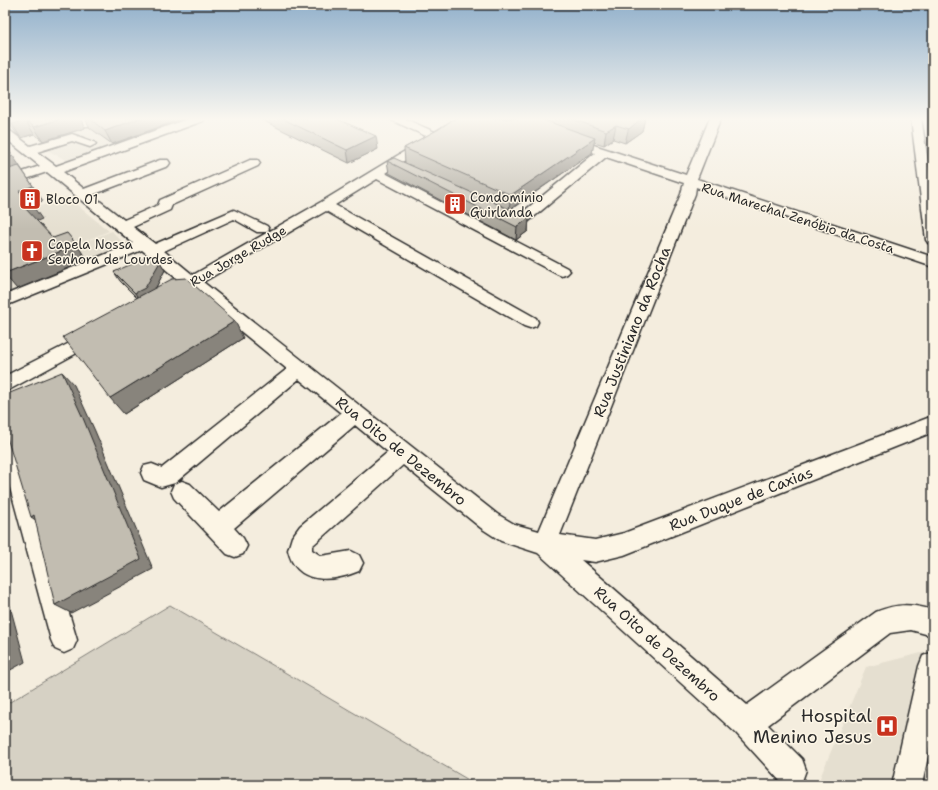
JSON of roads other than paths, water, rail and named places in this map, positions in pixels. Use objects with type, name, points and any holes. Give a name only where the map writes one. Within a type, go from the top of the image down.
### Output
[{"type":"street","name":"Rua Oito de Dezembro","points":[[32,155],[52,169],[148,248],[489,521],[509,533],[545,544],[746,723],[791,770]]},
{"type":"street","points":[[5,182],[96,155]]},
{"type":"street","name":"Rua Jorge Rudge","points":[[171,294],[326,205],[407,155]]},
{"type":"street","points":[[491,209],[519,222],[601,155]]},
{"type":"street","name":"Rua Marechal Zenóbio da Costa","points":[[612,155],[933,262]]},
{"type":"street","name":"Rua Justiniano da Rocha","points":[[545,544],[688,194],[690,182],[701,155]]},
{"type":"street","points":[[921,155],[933,240]]},
{"type":"street","points":[[83,194],[164,163]]},
{"type":"street","points":[[123,226],[165,207],[165,202],[254,163]]},
{"type":"street","points":[[394,163],[408,170]]},
{"type":"street","points":[[376,174],[562,271]]},
{"type":"street","points":[[326,205],[530,322]]},
{"type":"street","points":[[5,301],[148,248],[234,214],[262,229]]},
{"type":"street","points":[[5,385],[109,328]]},
{"type":"street","points":[[152,473],[160,478],[167,476],[299,369]]},
{"type":"street","points":[[218,527],[354,413]]},
{"type":"street","name":"Rua Duque de Caxias","points":[[545,544],[595,551],[624,544],[933,424]]},
{"type":"street","points":[[5,431],[64,640]]},
{"type":"street","points":[[351,563],[321,568],[308,563],[301,558],[299,550],[303,540],[314,528],[403,452]]},
{"type":"street","points":[[182,491],[235,546]]},
{"type":"street","points":[[746,723],[885,621],[911,617],[933,623]]},
{"type":"street","points":[[907,785],[933,666]]},
{"type":"place","name":"Bloco 01","points":[[30,199]]},
{"type":"place","name":"Condomínio Guirlanda","points":[[455,204]]},
{"type":"place","name":"Capela Nossa Senhora de Lourdes","points":[[32,251]]},
{"type":"place","name":"Hospital Menino Jesus","points":[[887,726]]}]
